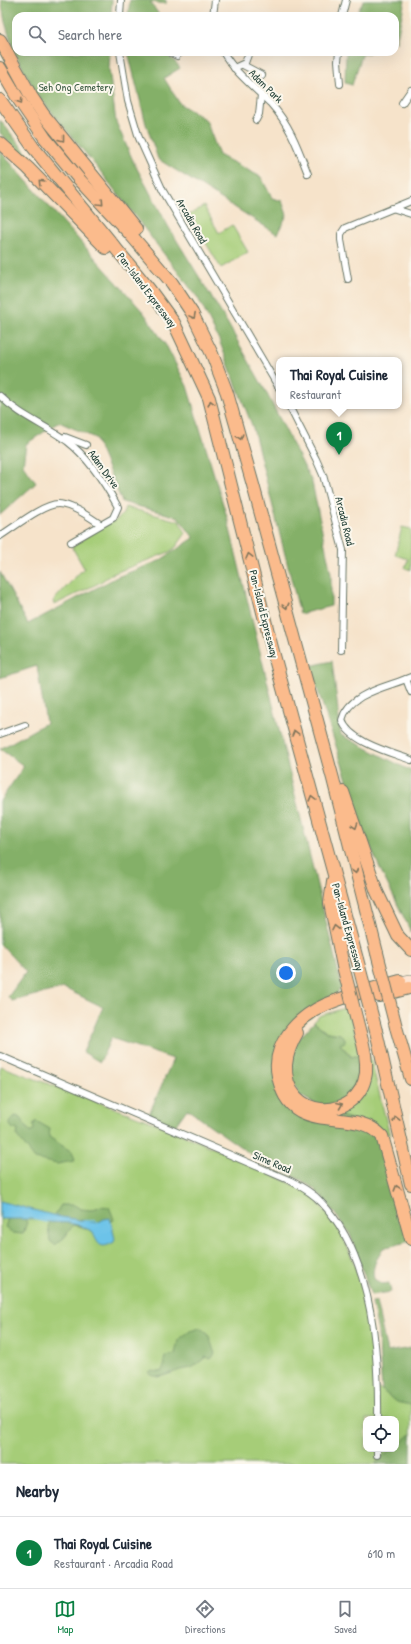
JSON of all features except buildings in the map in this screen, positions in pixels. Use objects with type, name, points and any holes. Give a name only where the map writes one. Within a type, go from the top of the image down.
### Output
[{"type":"highway","points":[[0,30],[10,60]]},
{"type":"highway","points":[[0,40],[10,60],[39,108],[159,258],[172,283]]},
{"type":"highway","name":"Pan-Island Expressway","points":[[0,68],[17,97],[45,138],[79,179],[131,235],[172,283],[192,313],[212,354],[227,393],[253,485],[333,779],[396,1027],[411,1080]]},
{"type":"highway","name":"Pan-Island Expressway","points":[[0,100],[33,148],[130,266],[174,323],[209,398],[272,648],[376,1031],[411,1184]]},
{"type":"highway","points":[[0,143],[28,168],[118,259],[130,266]]},
{"type":"highway","points":[[333,779],[340,786],[343,792],[377,892],[391,924],[398,936],[411,950]]},
{"type":"highway","points":[[333,876],[330,903],[342,966],[360,1034],[364,1050],[366,1074],[360,1090],[353,1099],[341,1106],[325,1109],[316,1108],[297,1098],[290,1090],[287,1082],[287,1059],[294,1038],[309,1019],[326,1010],[408,984]]},
{"type":"highway","points":[[408,984],[324,1006],[305,1017],[295,1026],[281,1045],[276,1065],[281,1089],[287,1101],[298,1110],[315,1116],[359,1122],[377,1131],[382,1136],[411,1239]]},
{"type":"street","points":[[120,12],[121,0]]},
{"type":"street","points":[[214,12],[215,0]]},
{"type":"street","points":[[343,12],[346,0]]},
{"type":"street","name":"Arcadia Road","points":[[121,56],[128,101],[138,138],[163,191],[276,383]]},
{"type":"street","name":"Adam Park","points":[[226,56],[234,68],[280,116],[293,135],[308,174]]},
{"type":"street","points":[[234,68],[243,65],[248,56]]},
{"type":"street","points":[[339,56],[340,84]]},
{"type":"street","points":[[243,65],[262,75]]},
{"type":"street","points":[[402,103],[411,90]]},
{"type":"street","points":[[256,120],[259,114],[261,95]]},
{"type":"street","points":[[348,279],[341,240],[341,234],[345,228],[411,201]]},
{"type":"street","points":[[392,208],[411,214]]},
{"type":"street","name":"Adam Drive","points":[[0,396],[22,415],[56,434],[77,450],[90,465],[107,487],[118,507],[113,518],[100,524]]},
{"type":"street","name":"Arcadia Road","points":[[290,409],[323,475],[343,550],[341,650]]},
{"type":"street","name":"Adam Drive","points":[[56,434],[86,445]]},
{"type":"street","points":[[0,536],[42,509],[58,504],[81,512],[100,524],[71,542]]},
{"type":"street","points":[[411,692],[408,678],[373,691],[355,701],[347,710],[342,720],[346,728],[370,744],[411,760]]},
{"type":"street","points":[[0,734],[25,724]]},
{"type":"street","name":"Sime Road","points":[[0,1056],[292,1180],[321,1201],[338,1222],[346,1236],[356,1259],[369,1300],[375,1334],[378,1416]]},
{"type":"green space","points":[[1,0],[112,0],[111,12],[12,12],[12,45],[5,22]]},
{"type":"green space","points":[[130,0],[166,0],[166,4],[150,2],[157,12],[128,12]]},
{"type":"green space","points":[[364,0],[405,0],[399,29],[399,12],[357,12]]},
{"type":"green space","name":"Seh Ong Cemetery","points":[[17,56],[110,56],[109,69],[116,122],[134,163],[168,226],[228,324],[265,390],[312,482],[331,574],[331,606],[300,614],[253,428],[219,340],[198,298],[100,171],[36,93]]},
{"type":"green space","points":[[129,56],[167,56],[180,68],[164,78],[180,104],[206,120],[219,155],[261,177],[272,198],[282,201],[287,215],[277,234],[158,159],[146,124]]},
{"type":"green space","points":[[346,56],[362,56],[352,85],[345,83]]},
{"type":"green space","points":[[0,120],[38,167],[35,170],[0,133]]},
{"type":"green space","points":[[0,151],[144,313],[167,347],[187,386],[227,517],[342,987],[330,1001],[284,1040],[291,1100],[376,1127],[411,1241],[383,1248],[375,1263],[373,1271],[374,1279],[382,1284],[389,1283],[391,1292],[371,1295],[350,1234],[323,1198],[313,1188],[301,1180],[259,1160],[187,1109],[175,1126],[149,1114],[173,1059],[111,1038],[100,1062],[83,1052],[103,1007],[64,988],[12,1001],[8,997],[26,972],[0,944],[0,801],[24,766],[0,749],[46,723],[37,666],[0,678],[0,572],[28,624],[117,577],[159,561],[194,538],[178,517],[122,502],[95,438],[59,422],[26,444],[23,465],[36,483],[0,515]]},
{"type":"green space","points":[[204,206],[219,233],[232,225],[248,252],[221,268],[189,215]]},
{"type":"green space","points":[[125,507],[179,521],[186,533],[176,547],[169,552],[112,574],[99,583],[54,605],[53,601],[84,568],[72,547],[101,526],[116,520],[123,514]]},
{"type":"green space","points":[[402,527],[411,529],[411,570],[405,568],[408,559],[395,555]]},
{"type":"green space","points":[[332,661],[341,735],[411,771],[411,932],[364,832],[310,666]]},
{"type":"green space","points":[[348,1007],[361,1055],[352,1057],[340,1044],[340,1034],[327,1032],[314,1022],[319,1016]]},
{"type":"green space","points":[[314,1022],[327,1032],[340,1034],[345,1038],[345,1042],[340,1044],[351,1057],[361,1055],[361,1077],[359,1084],[352,1093],[342,1100],[324,1105],[311,1102],[299,1095],[290,1075],[290,1063],[297,1041]]},
{"type":"green space","points":[[370,1056],[390,1136],[382,1130],[326,1111]]},
{"type":"green space","points":[[0,1066],[155,1123],[256,1166],[310,1193],[336,1224],[353,1260],[366,1300],[371,1334],[375,1388],[382,1390],[396,1402],[411,1404],[411,1439],[399,1446],[399,1416],[363,1416],[363,1452],[391,1452],[380,1464],[0,1464]]},
{"type":"green space","points":[[15,1116],[19,1117],[30,1132],[34,1129],[33,1125],[36,1121],[50,1129],[49,1137],[72,1152],[75,1159],[74,1161],[57,1164],[35,1159],[17,1136],[18,1130],[13,1129],[10,1125],[10,1122]]},
{"type":"green space","points":[[61,1205],[74,1205],[81,1209],[91,1210],[101,1206],[109,1207],[114,1220],[103,1227],[85,1229],[73,1225],[65,1237],[55,1245],[50,1241],[48,1226]]},
{"type":"green space","points":[[9,1215],[23,1217],[27,1222],[23,1234],[12,1233],[5,1227]]},
{"type":"green space","points":[[376,1301],[387,1352],[411,1348],[411,1405],[396,1402],[382,1390],[378,1332],[372,1302]]},
{"type":"green space","points":[[200,1328],[208,1333],[215,1354],[211,1359],[206,1357],[192,1368],[180,1370],[163,1376],[157,1377],[149,1374],[150,1371],[161,1372],[165,1364],[165,1356],[175,1354],[178,1340],[190,1331]]},
{"type":"green space","points":[[411,1434],[411,1464],[375,1464],[389,1452],[399,1452],[399,1444]]},
{"type":"water","points":[[0,1201],[56,1216],[97,1223],[104,1219],[110,1218],[115,1239],[114,1242],[109,1245],[102,1246],[92,1231],[69,1223],[31,1219],[0,1219]]},
{"type":"waterway","points":[[34,1219],[46,1222]]},
{"type":"waterway","points":[[84,1221],[95,1221],[99,1223]]},
{"type":"place","name":"Thai Royal Cuisine","points":[[339,455]]}]
